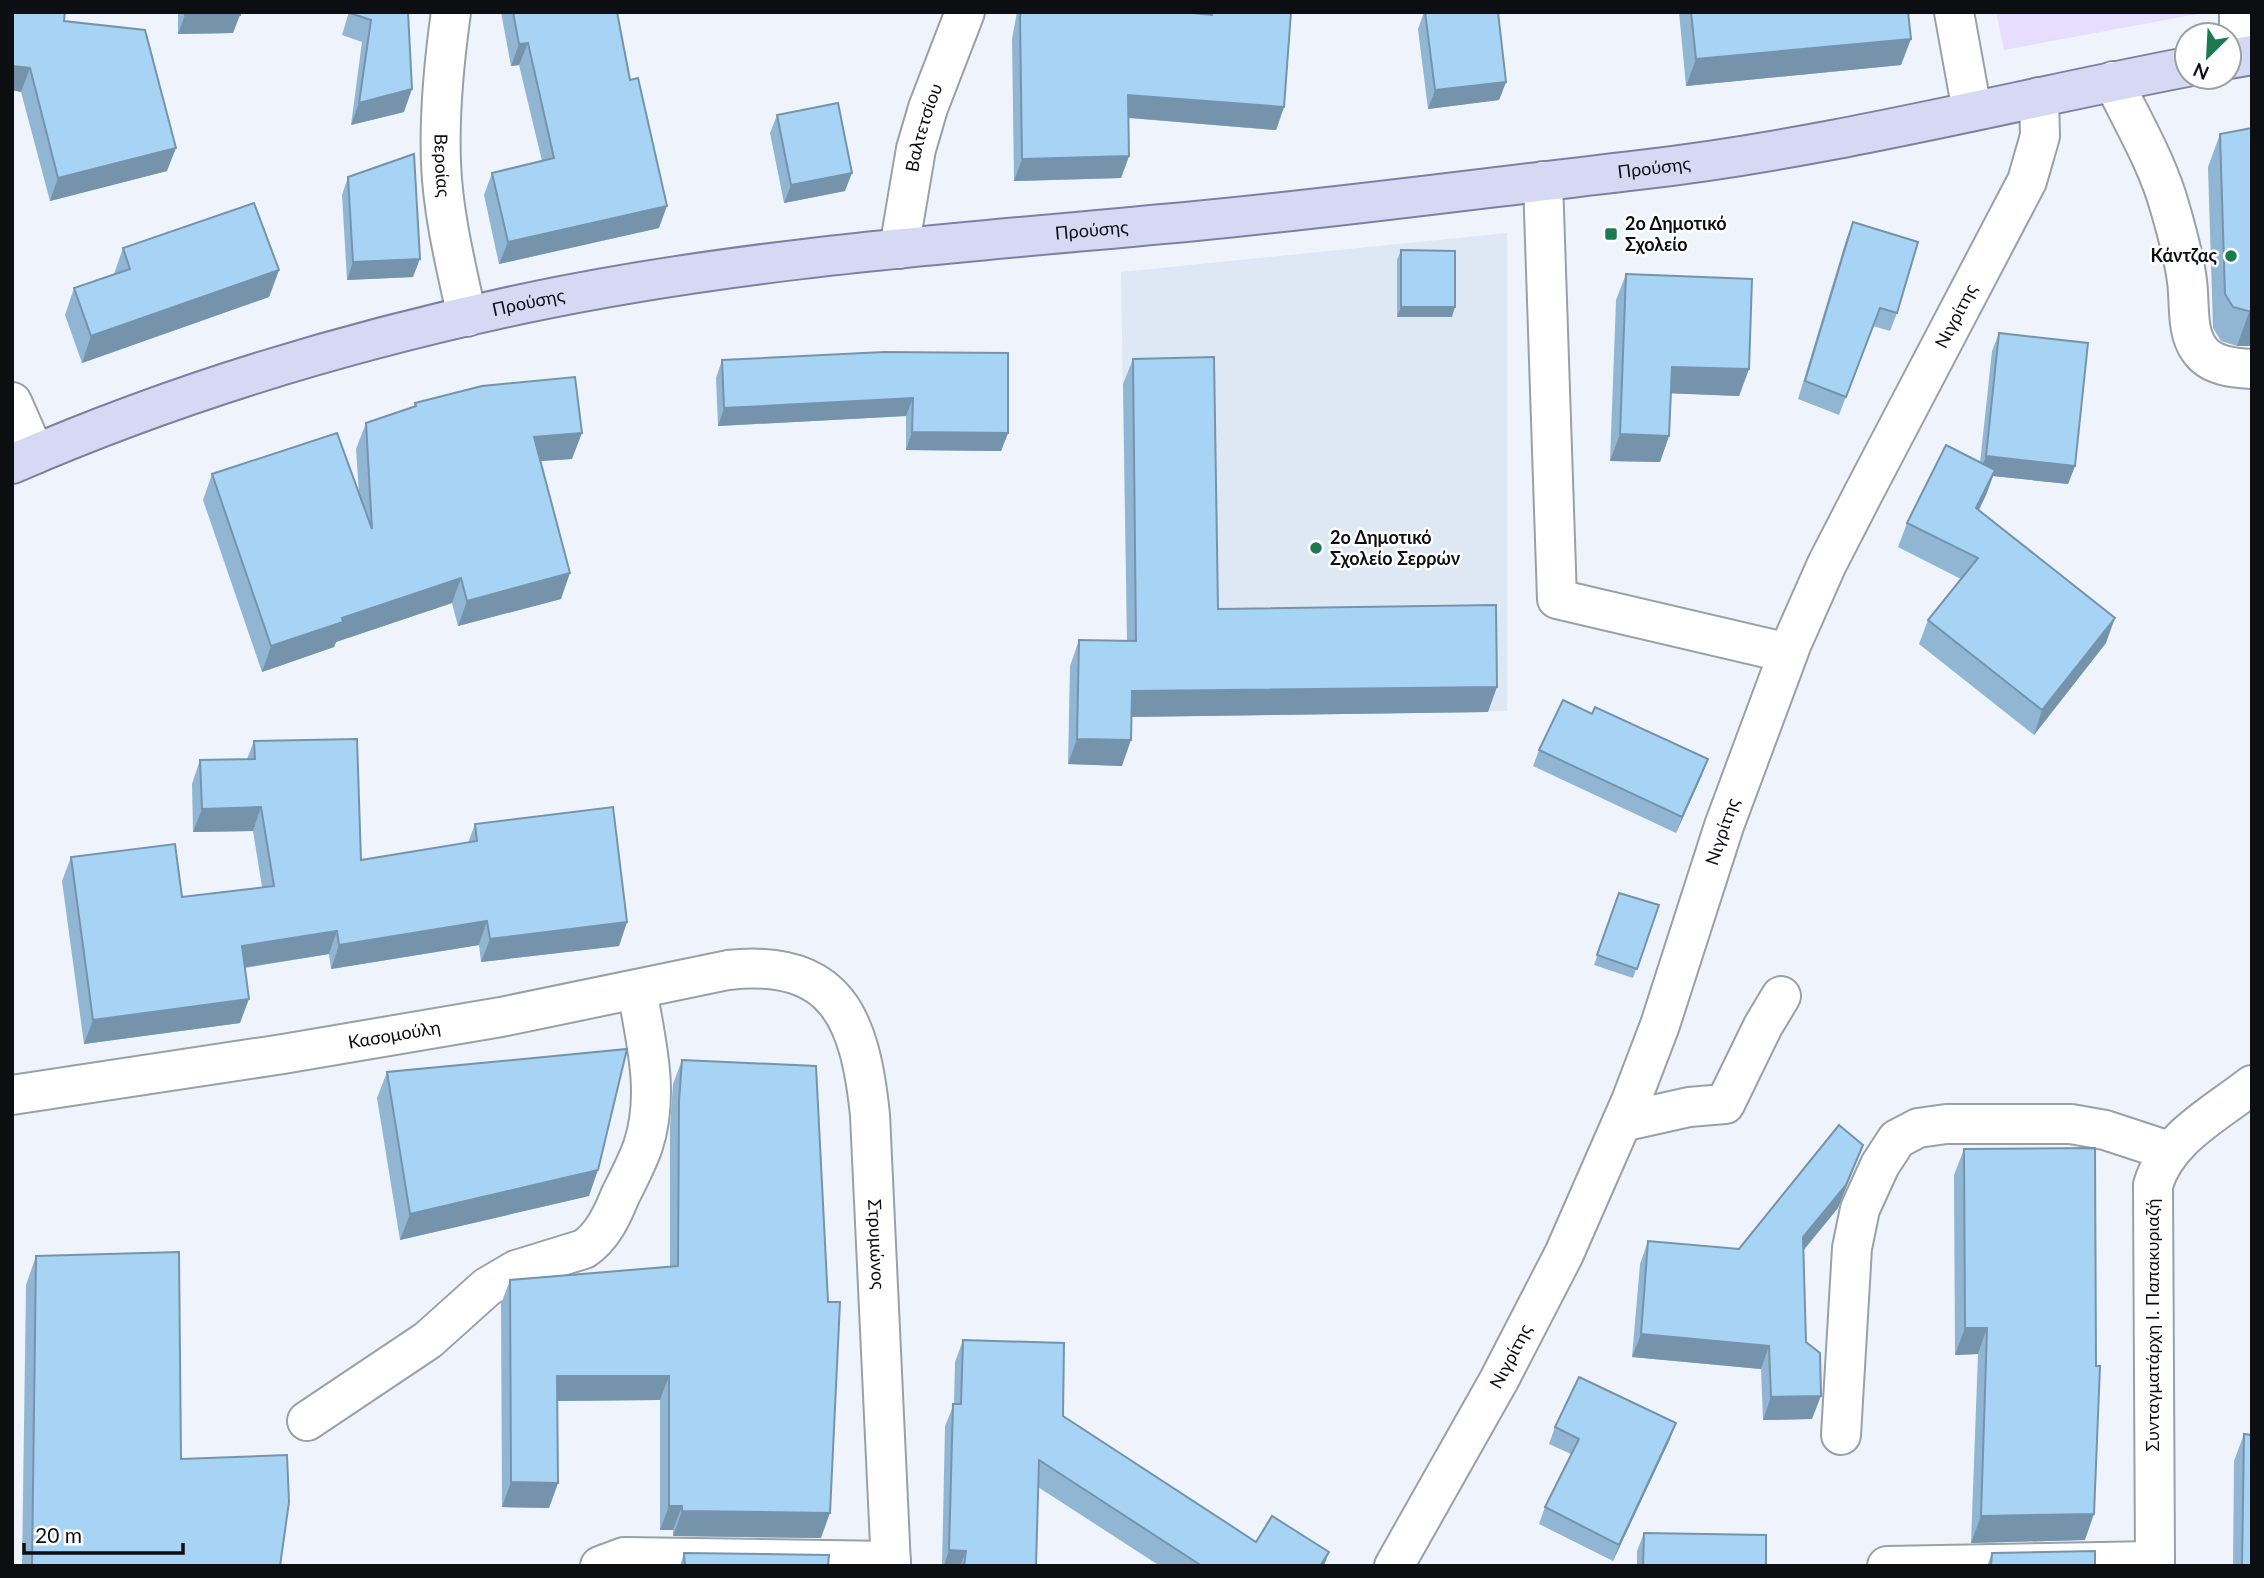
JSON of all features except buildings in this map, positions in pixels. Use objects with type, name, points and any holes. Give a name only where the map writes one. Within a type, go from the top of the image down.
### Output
[{"type":"main road","name":"Προύσης","points":[[24,459],[132,416],[313,357],[467,317],[575,294],[711,272],[899,249],[1206,220],[1691,164],[2173,70]]},
{"type":"street","name":"Βεροίας","points":[[451,12],[443,65],[441,163],[451,248],[467,317]]},
{"type":"street","name":"Βαλτετσίου","points":[[899,249],[916,149],[928,107],[965,12]]},
{"type":"street","points":[[1954,12],[1972,111]]},
{"type":"street","points":[[2113,81],[2157,171],[2170,205],[2187,281],[2189,314],[2197,347],[2217,364],[2252,369]]},
{"type":"street","name":"Νιγρίτης","points":[[1394,1566],[1499,1380],[1552,1277],[1622,1122],[1660,1025],[1724,826],[1788,653],[1833,552],[2027,181],[2040,135],[2039,97]]},
{"type":"street","points":[[1543,181],[1557,598],[1788,653]]},
{"type":"street","points":[[12,402],[24,459]]},
{"type":"street","name":"Κασομούλη","points":[[12,1095],[283,1054],[501,1017],[727,970],[752,967],[774,969]]},
{"type":"street","name":"Στρυμώνος","points":[[774,969],[808,978],[830,995],[849,1023],[863,1060],[870,1115],[891,1563]]},
{"type":"street","points":[[307,1421],[428,1340],[487,1287],[516,1270],[584,1249],[593,1243],[603,1230],[643,1146],[651,1108],[652,1072],[637,990]]},
{"type":"street","points":[[1622,1122],[1689,1107],[1725,1104],[1763,1026],[1782,996]]},
{"type":"street","name":"Συνταγματάρχη Ι. Παπακυριαζή","points":[[2155,1564],[2152,1195],[2156,1175],[2179,1140],[2252,1085]]},
{"type":"street","points":[[1841,1435],[1852,1248],[1860,1209],[1880,1165],[1897,1139],[1918,1128],[1946,1124],[2071,1124],[2105,1129],[2169,1152]]},
{"type":"street","points":[[600,1566],[624,1557],[891,1563]]},
{"type":"street","points":[[1887,1566],[2155,1564]]},
{"type":"shaded area","points":[[1996,12],[2208,12],[2004,50]]},
{"type":"shaded area","name":"2ο Δημοτικό Σχολείο Σερρών","points":[[1507,233],[1507,711],[1128,717],[1121,272]]},
{"type":"place","name":"2ο Δημοτικό Σχολείο","points":[[1611,234]]},
{"type":"place","name":"Κάντζας","points":[[2231,256]]},
{"type":"place","name":"2ο Δημοτικό Σχολείο Σερρών","points":[[1316,548]]}]
